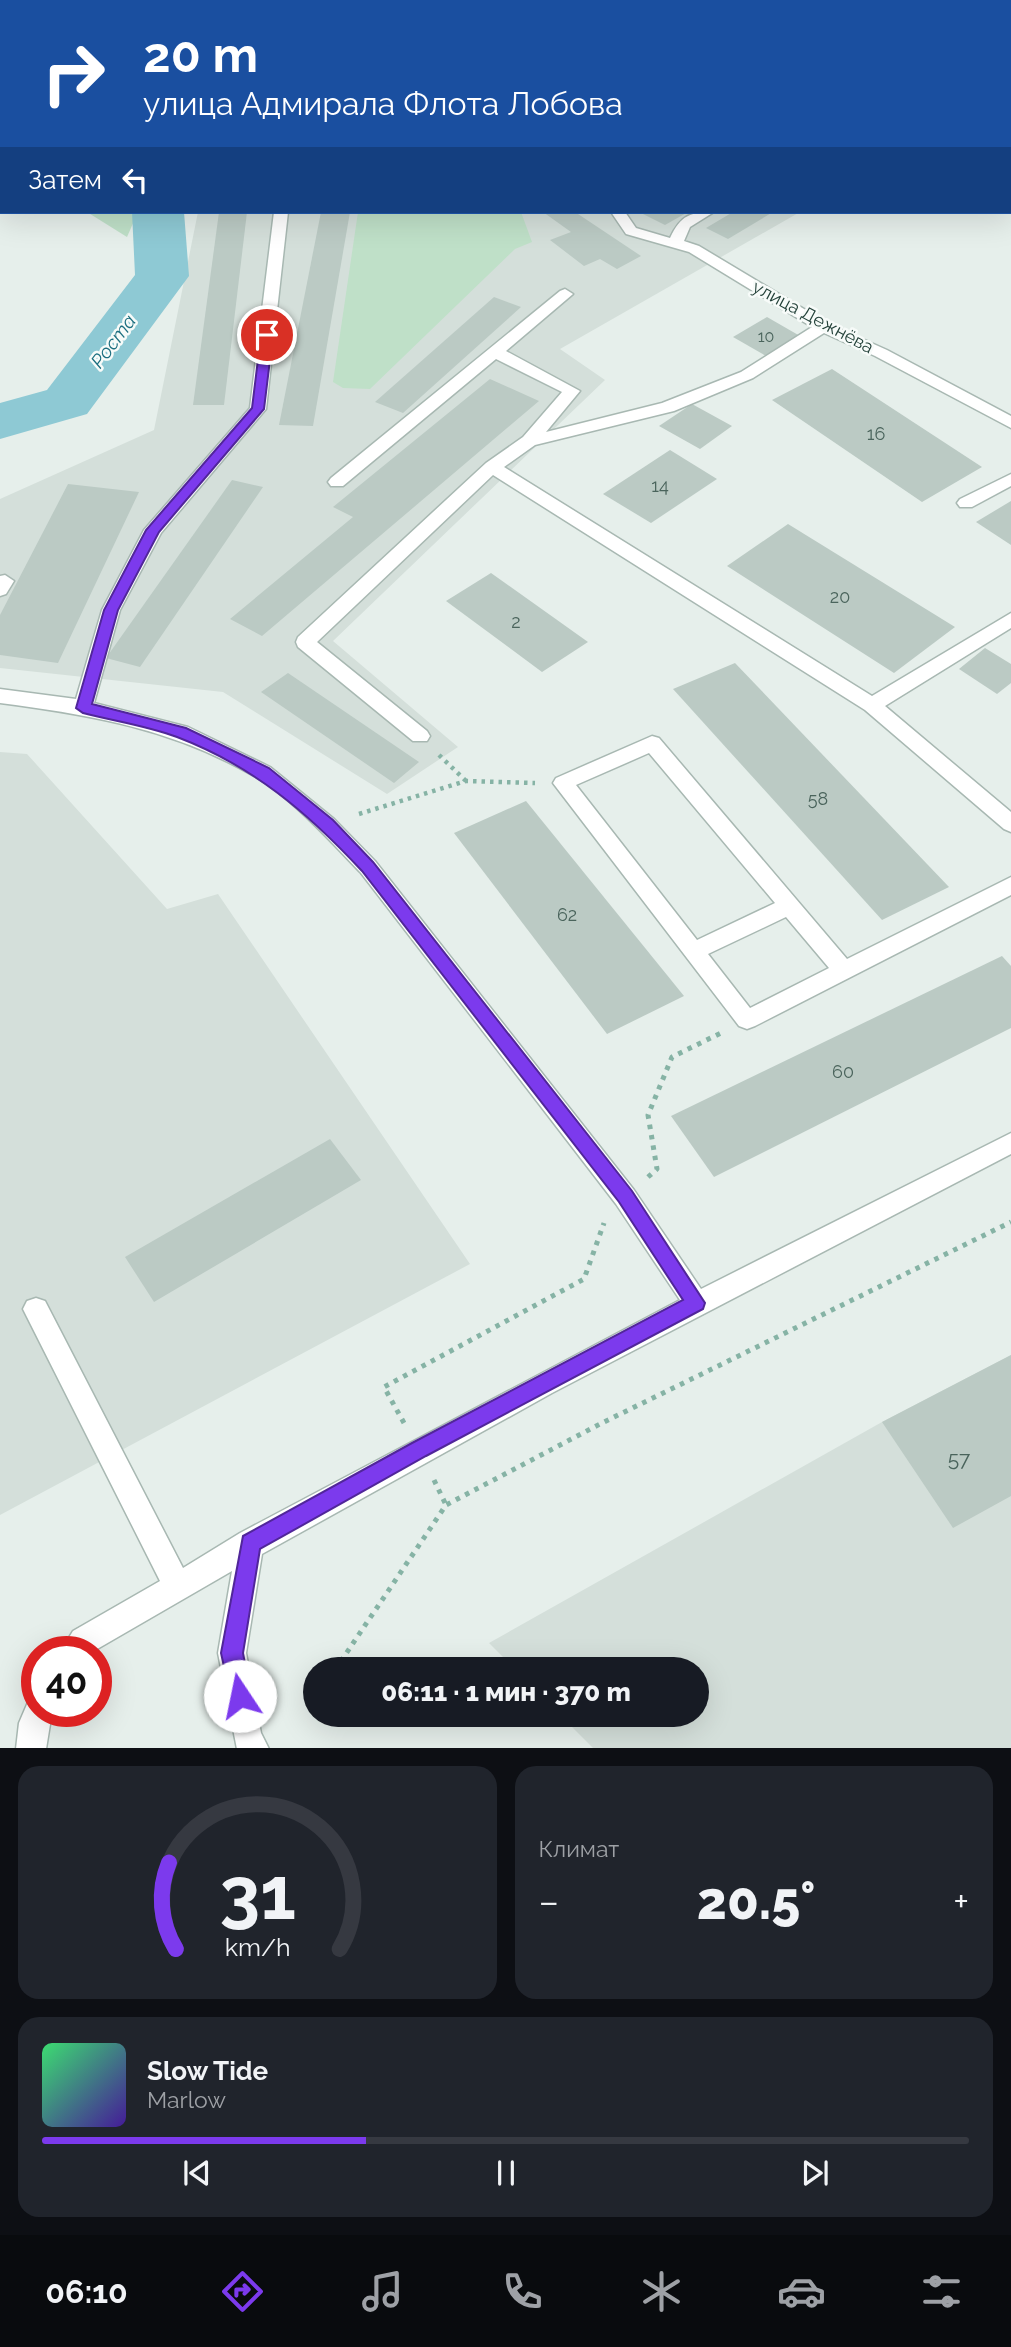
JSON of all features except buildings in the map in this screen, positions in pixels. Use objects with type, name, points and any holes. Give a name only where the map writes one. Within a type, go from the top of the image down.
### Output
[{"type":"street","points":[[83,708],[111,610],[153,530],[258,409],[281,214]]},
{"type":"street","name":"улица Дежнёва","points":[[619,214],[631,231],[694,249],[823,327],[881,353],[1011,423]]},
{"type":"street","points":[[675,244],[684,224],[703,214]]},
{"type":"street","points":[[337,482],[565,294]]},
{"type":"street","points":[[529,441],[668,407],[747,375],[823,327]]},
{"type":"street","points":[[420,736],[305,642],[492,467],[529,441],[572,391],[495,352]]},
{"type":"street","points":[[492,467],[872,705],[1011,824]]},
{"type":"street","points":[[967,503],[1011,479]]},
{"type":"street","points":[[872,705],[1011,619]]},
{"type":"street","points":[[0,696],[83,708],[181,732],[263,772],[327,824],[368,867],[625,1197],[696,1303]]},
{"type":"street","points":[[845,972],[652,743],[563,783],[747,1020],[845,972],[1011,885]]},
{"type":"street","points":[[692,952],[791,905]]},
{"type":"street","points":[[92,1636],[250,1543],[419,1449],[696,1303],[1011,1143]]},
{"type":"street","points":[[36,1309],[177,1586]]},
{"type":"street","points":[[250,1543],[232,1653],[248,1739],[255,1748]]},
{"type":"street","points":[[32,1748],[34,1727]]},
{"type":"path","points":[[420,736],[466,781]]},
{"type":"path","points":[[327,824],[466,781],[563,783]]},
{"type":"path","points":[[446,1505],[419,1449],[384,1387],[584,1279],[604,1222],[625,1197],[657,1169],[648,1115],[672,1057],[747,1020]]},
{"type":"path","points":[[344,1657],[446,1505],[600,1424],[1011,1222]]},
{"type":"shaded area","points":[[198,214],[796,214],[560,349],[605,380],[333,641],[458,747],[387,794],[223,692],[0,668],[0,499],[154,430]]},
{"type":"shaded area","points":[[0,752],[27,754],[167,909],[218,894],[470,1264],[0,1515]]},
{"type":"shaded area","points":[[1011,1355],[1011,1748],[593,1748],[572,1727],[709,1727],[709,1657],[503,1657],[489,1643],[882,1422]]},
{"type":"green space","points":[[90,214],[137,214],[127,237]]},
{"type":"green space","points":[[358,214],[522,214],[532,242],[515,249],[370,389],[343,388],[333,382]]},
{"type":"waterway","name":"Роста","points":[[0,421],[67,402],[162,276],[158,214]]},
{"type":"route","points":[[240,1696],[232,1653],[250,1543],[419,1449],[696,1303],[625,1197],[368,867],[327,824],[263,772],[181,732],[83,708],[111,610],[153,530],[258,409],[267,335]]}]
